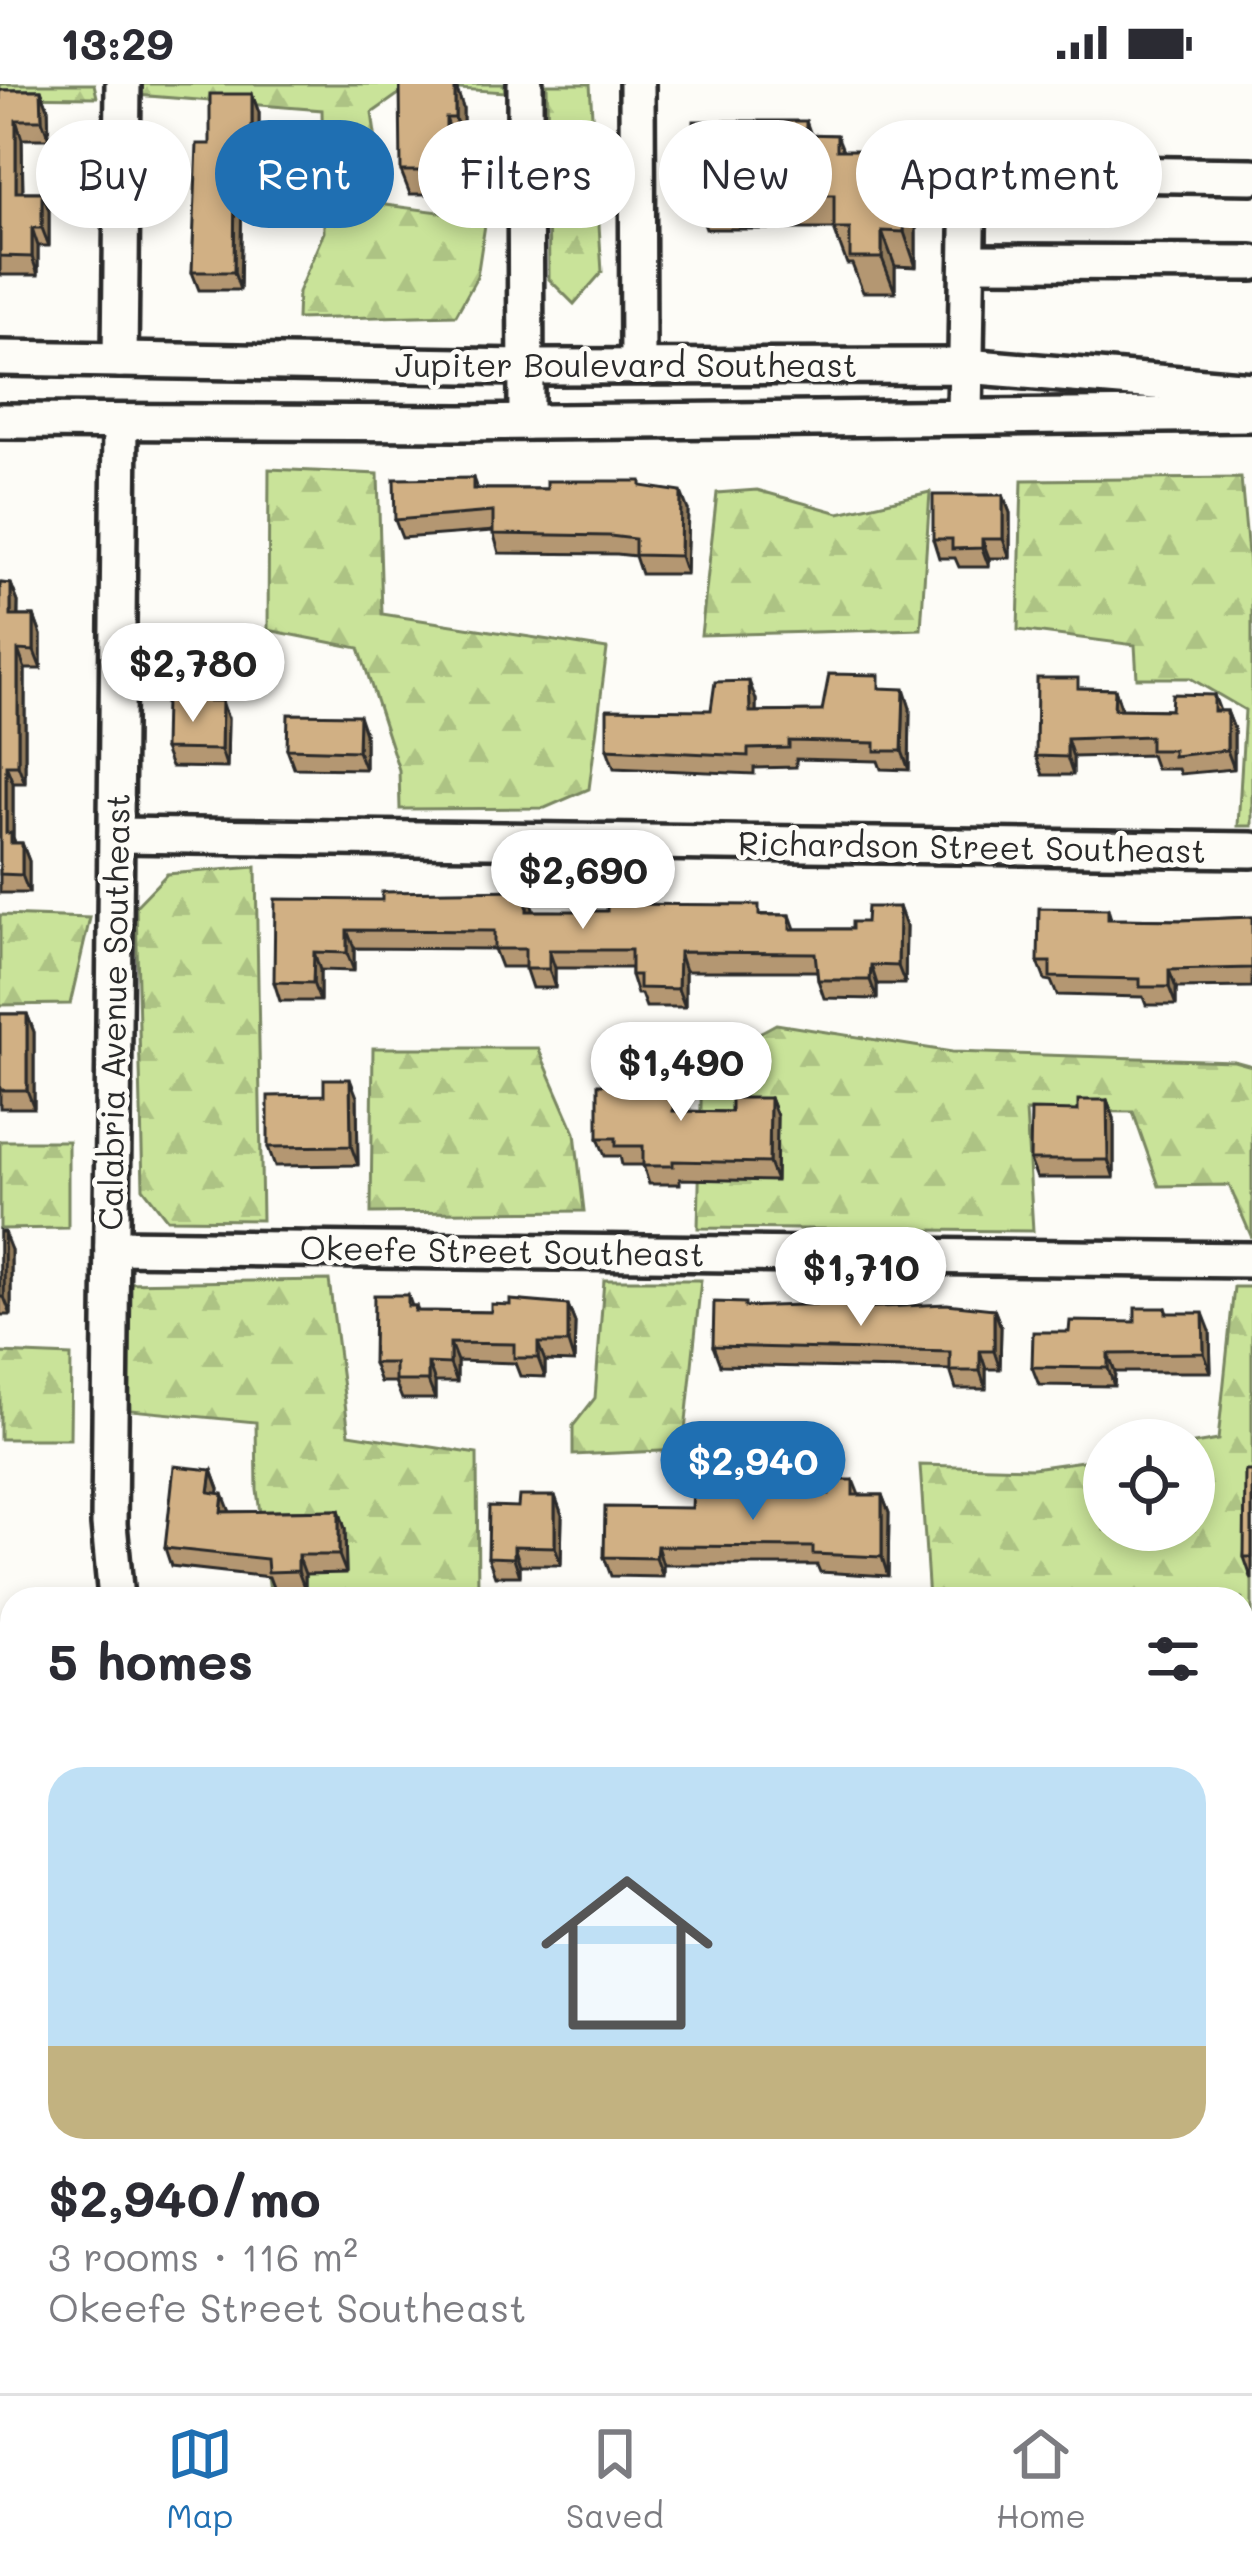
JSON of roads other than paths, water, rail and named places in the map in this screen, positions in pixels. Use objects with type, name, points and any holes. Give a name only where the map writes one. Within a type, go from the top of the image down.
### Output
[{"type":"street","points":[[120,360],[123,84]]},
{"type":"street","points":[[525,84],[526,422]]},
{"type":"street","points":[[637,84],[638,367]]},
{"type":"street","points":[[965,416],[968,172],[1252,176]]},
{"type":"street","points":[[968,262],[1252,263]]},
{"type":"street","name":"Jupiter Boulevard Southeast","points":[[0,358],[526,367],[966,366],[1252,390]]},
{"type":"street","name":"Jupiter Boulevard Southeast","points":[[0,421],[526,422],[1252,414]]},
{"type":"street","name":"Calabria Avenue Southeast","points":[[114,1587],[109,1546],[120,424]]},
{"type":"street","name":"Richardson Street Southeast","points":[[116,835],[1252,850]]},
{"type":"street","name":"Okeefe Street Southeast","points":[[112,1247],[1252,1260]]}]
